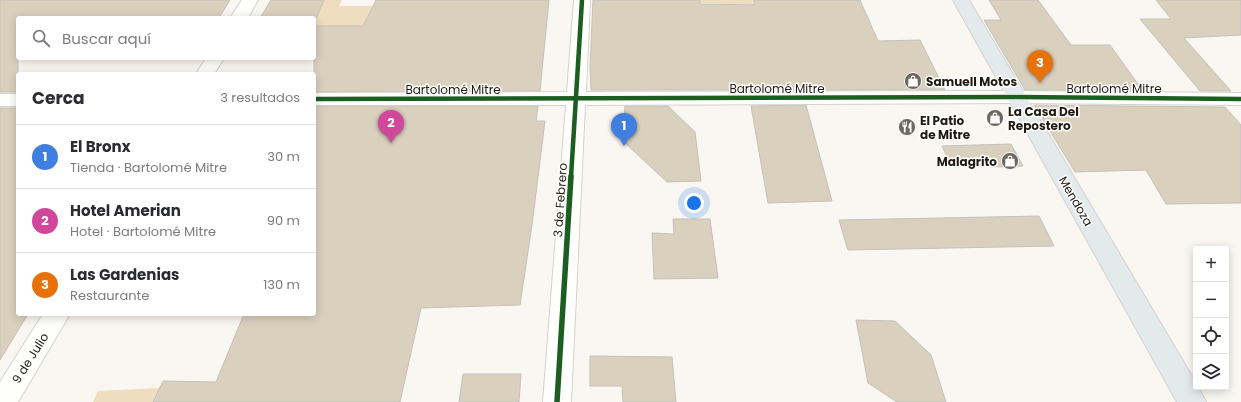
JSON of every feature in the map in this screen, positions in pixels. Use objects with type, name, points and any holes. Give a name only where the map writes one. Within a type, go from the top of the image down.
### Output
[{"type":"main road","name":"Mendoza","points":[[961,0],[1192,402]]},
{"type":"street","points":[[240,16],[250,0]]},
{"type":"street","name":"3 de Febrero","points":[[557,402],[582,0]]},
{"type":"street","points":[[206,72],[213,60]]},
{"type":"street","name":"Bartolomé Mitre","points":[[316,99],[1017,97],[1241,99]]},
{"type":"street","points":[[0,100],[16,100]]},
{"type":"street","name":"9 de Julio","points":[[4,402],[57,316]]},
{"type":"shaded area","points":[[324,0],[342,0],[339,6],[373,6],[363,26],[328,26],[316,41],[316,16],[304,16]]},
{"type":"shaded area","points":[[700,0],[754,0],[755,5],[700,3]]},
{"type":"shaded area","points":[[160,388],[153,402],[93,402],[98,391]]},
{"type":"building","points":[[0,0],[230,0],[220,16],[16,16],[16,60],[18,60],[18,72],[16,72],[16,92],[0,92]]},
{"type":"building","points":[[271,0],[324,0],[316,18],[316,16],[261,16]]},
{"type":"building","points":[[376,0],[549,0],[540,91],[316,92],[316,72],[314,72],[314,60],[316,60],[316,26],[363,26]]},
{"type":"building","points":[[593,0],[700,0],[700,4],[755,5],[754,0],[860,0],[878,41],[920,40],[945,90],[591,90],[590,68]]},
{"type":"building","points":[[989,0],[1038,0],[1071,45],[1110,45],[1143,91],[1025,90],[984,20],[1001,20]]},
{"type":"building","points":[[1156,0],[1241,0],[1241,35],[1184,38],[1231,91],[1200,91],[1140,19],[1171,19]]},
{"type":"building","points":[[806,105],[832,201],[768,203],[751,106]]},
{"type":"building","points":[[1034,105],[1225,107],[1241,125],[1241,203],[1166,204],[1146,170],[1075,172]]},
{"type":"building","points":[[316,106],[538,106],[536,121],[545,121],[520,305],[421,308],[400,402],[153,402],[163,381],[216,382],[243,316],[316,316]]},
{"type":"building","points":[[625,106],[668,106],[695,132],[701,181],[667,182],[623,141]]},
{"type":"building","points":[[0,108],[16,108],[16,316],[27,316],[0,360]]},
{"type":"building","points":[[1011,144],[1023,166],[990,167],[988,164],[951,165],[942,146]]},
{"type":"building","points":[[1039,216],[1054,246],[848,250],[839,220]]},
{"type":"building","points":[[673,219],[710,219],[718,278],[654,279],[652,233],[674,234]]},
{"type":"building","points":[[856,320],[895,321],[931,355],[946,402],[897,402],[868,383]]},
{"type":"building","points":[[590,356],[672,357],[676,402],[623,402],[622,386],[590,386]]},
{"type":"building","points":[[463,374],[521,374],[519,402],[459,402]]},
{"type":"cycle path","points":[[557,402],[582,0]]},
{"type":"cycle path","points":[[316,99],[1017,97],[1241,99]]},
{"type":"place","name":"Samuell Motos","points":[[913,81]]},
{"type":"place","name":"Las Gardenias","points":[[1040,83]]},
{"type":"place","name":"La Casa Del Repostero","points":[[995,118]]},
{"type":"place","name":"El Patio de Mitre","points":[[907,127]]},
{"type":"place","name":"Hotel Amerian","points":[[391,143]]},
{"type":"place","name":"El Bronx","points":[[624,146]]},
{"type":"place","name":"Malagrito","points":[[1010,161]]}]
